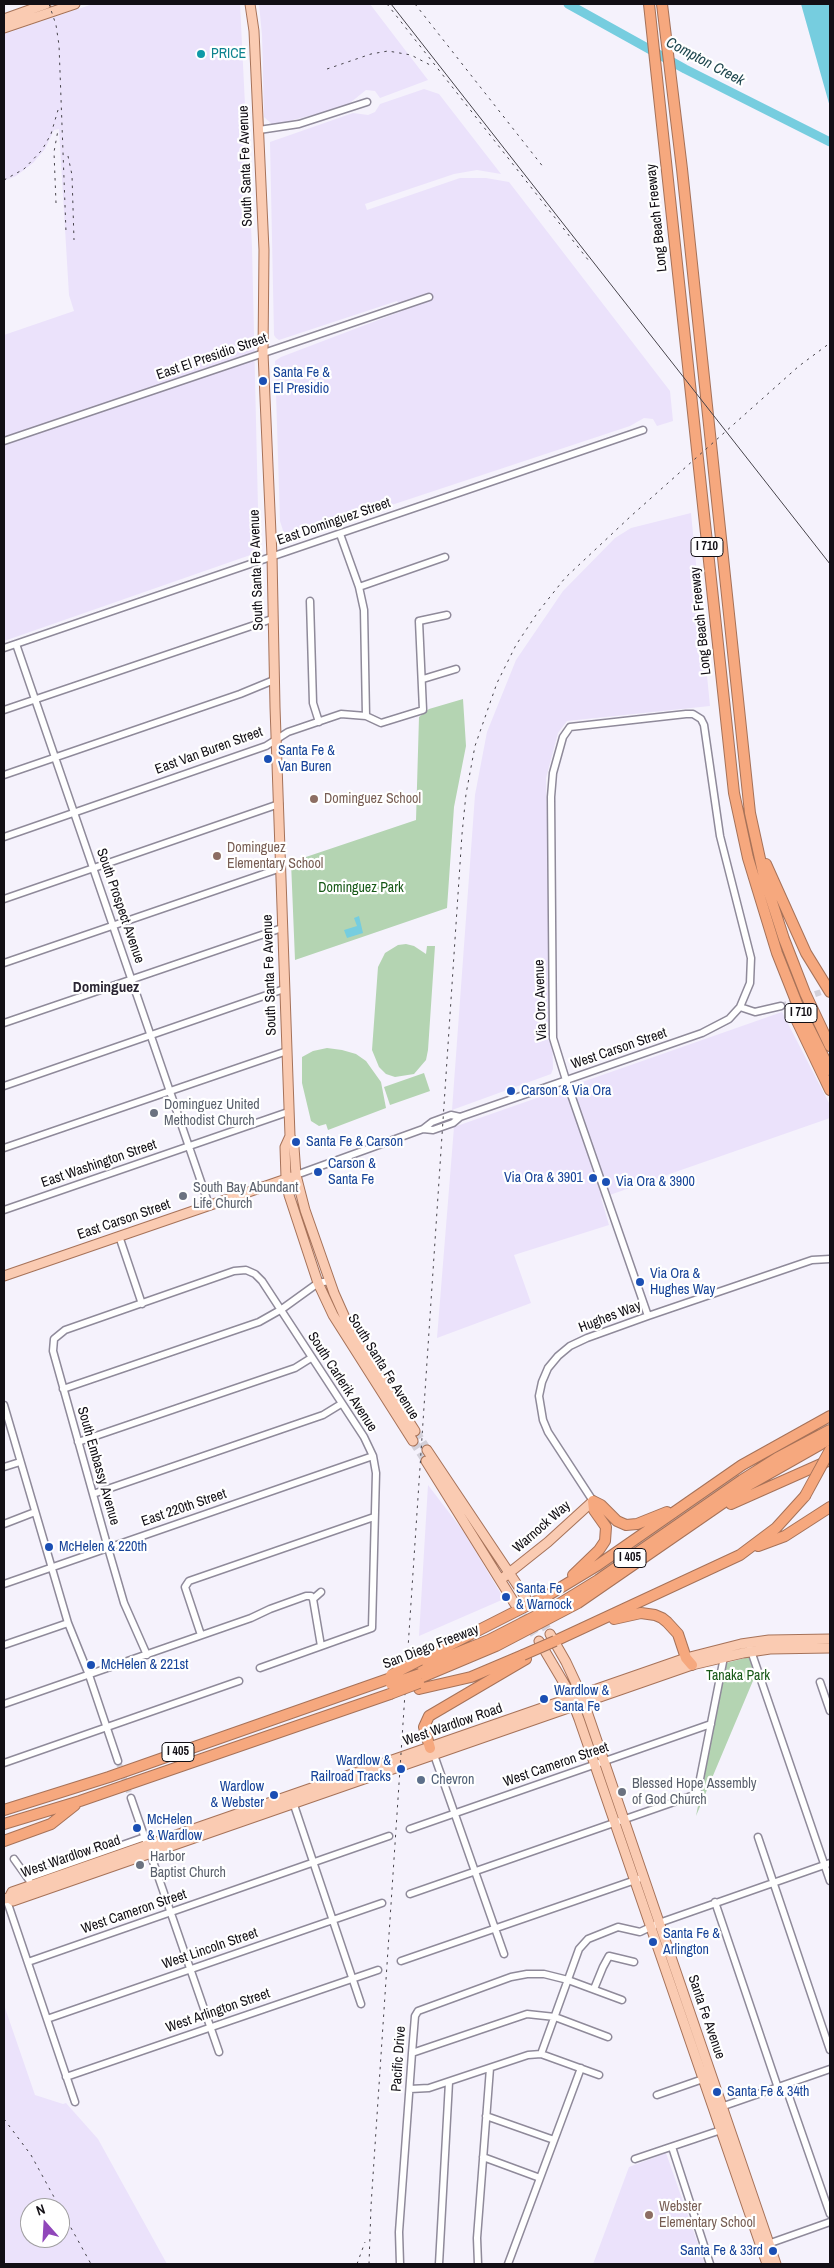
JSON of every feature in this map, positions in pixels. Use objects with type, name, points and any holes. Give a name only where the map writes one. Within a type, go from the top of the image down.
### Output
[{"type":"highway","name":"Long Beach Freeway","points":[[648,4],[730,763],[748,858],[777,954],[798,1006],[830,1070]]},
{"type":"highway","name":"Long Beach Freeway","points":[[662,4],[682,169],[747,788],[754,834],[784,939],[830,1046]]},
{"type":"highway","points":[[665,24],[667,4]]},
{"type":"highway","points":[[754,834],[806,953],[830,992]]},
{"type":"highway","points":[[777,954],[778,971],[781,979],[811,1052],[830,1090]]},
{"type":"highway","points":[[420,1675],[598,1565],[742,1465],[826,1418],[830,1412]]},
{"type":"highway","name":"San Diego Freeway","points":[[420,1675],[552,1608],[598,1580],[756,1471],[830,1430]]},
{"type":"highway","points":[[64,1806],[76,1796],[391,1686],[502,1643],[578,1603],[749,1485],[830,1437]]},
{"type":"highway","name":"San Diego Freeway","points":[[4,1824],[80,1801],[375,1699],[391,1686],[420,1675],[495,1653],[566,1616],[620,1582],[729,1505],[783,1471],[830,1446]]},
{"type":"highway","points":[[750,1549],[787,1518],[805,1496],[830,1450]]},
{"type":"highway","points":[[729,1505],[830,1460]]},
{"type":"highway","points":[[593,1501],[601,1505],[617,1521],[626,1525],[637,1524],[684,1505]]},
{"type":"highway","points":[[560,1588],[599,1550],[605,1541],[606,1527],[594,1510],[593,1501]]},
{"type":"highway","points":[[432,1751],[424,1727],[429,1716],[524,1657],[552,1637],[572,1633],[722,1564],[750,1549],[776,1540],[830,1507]]},
{"type":"highway","points":[[582,1628],[634,1614],[655,1615],[667,1622],[675,1630],[689,1661]]},
{"type":"highway","points":[[420,1675],[471,1676],[524,1657]]},
{"type":"highway","name":"San Diego Freeway","points":[[4,1810],[109,1776],[371,1685],[391,1686]]},
{"type":"highway","points":[[16,1806],[32,1807],[391,1686]]},
{"type":"highway","points":[[4,1841],[51,1824],[80,1801]]},
{"type":"main road","points":[[4,18],[46,4]]},
{"type":"main road","points":[[4,28],[75,4]]},
{"type":"main road","name":"South Santa Fe Avenue","points":[[250,4],[254,31],[264,250],[263,353],[272,556],[272,619],[290,1136],[294,1147],[296,1175],[305,1210],[329,1281],[350,1328],[414,1436],[342,1330],[318,1283],[295,1215],[286,1178],[285,1147],[290,1136]]},
{"type":"main road","name":"East Carson Street","points":[[4,1276],[296,1175]]},
{"type":"main road","points":[[427,1450],[526,1598]]},
{"type":"main road","points":[[426,1461],[515,1604]]},
{"type":"main road","name":"Warnock Way","points":[[500,1580],[548,1542],[593,1501]]},
{"type":"main road","points":[[552,1637],[572,1674],[577,1700]]},
{"type":"main road","name":"West Wardlow Road","points":[[577,1700],[600,1687],[689,1661],[792,1639],[830,1639]]},
{"type":"main road","points":[[539,1640],[577,1700]]},
{"type":"main road","name":"West Wardlow Road","points":[[148,1845],[13,1901],[6,1898],[29,1882],[292,1800],[689,1661],[724,1656],[750,1647],[830,1648]]},
{"type":"main road","points":[[572,1674],[583,1684],[600,1687]]},
{"type":"main road","name":"Santa Fe Avenue","points":[[577,1700],[765,2244],[776,2264]]},
{"type":"main road","name":"Santa Fe Avenue","points":[[765,2244],[767,2264]]},
{"type":"street","points":[[259,130],[299,124],[367,102]]},
{"type":"street","name":"East El Presidio Street","points":[[4,441],[429,297]]},
{"type":"street","name":"East Dominguez Street","points":[[4,648],[643,430]]},
{"type":"street","points":[[340,534],[359,587],[364,610],[366,716]]},
{"type":"street","points":[[359,587],[445,556]]},
{"type":"street","points":[[310,601],[313,703],[319,722]]},
{"type":"street","points":[[447,615],[419,621],[423,679],[456,669]]},
{"type":"street","points":[[4,710],[272,619]]},
{"type":"street","name":"South Prospect Avenue","points":[[16,644],[209,1205]]},
{"type":"street","name":"East Van Buren Street","points":[[4,837],[266,746],[288,732],[341,714],[366,716],[381,723],[423,710],[423,679]]},
{"type":"street","points":[[4,775],[240,694],[274,680]]},
{"type":"street","name":"Via Oro Avenue","points":[[648,1316],[566,1080],[553,1035],[551,797],[555,765],[566,731],[575,726],[686,714],[693,714],[701,719],[704,725],[720,836],[751,958],[750,983],[740,1007]]},
{"type":"street","points":[[4,899],[279,804]]},
{"type":"street","points":[[4,963],[280,868]]},
{"type":"street","points":[[4,1023],[282,928]]},
{"type":"street","points":[[4,1086],[284,989]]},
{"type":"street","points":[[740,1007],[755,1012],[780,1006]]},
{"type":"street","name":"West Carson Street","points":[[423,1129],[433,1130],[454,1123],[460,1117],[702,1034],[729,1019],[740,1007]]},
{"type":"street","points":[[4,1148],[287,1052]]},
{"type":"street","name":"East Washington Street","points":[[4,1210],[288,1112]]},
{"type":"street","name":"East Carson Street","points":[[296,1175],[423,1129]]},
{"type":"street","points":[[119,1236],[142,1304]]},
{"type":"street","name":"Hughes Way","points":[[593,1501],[548,1432],[543,1420],[539,1396],[542,1382],[548,1368],[558,1356],[570,1346],[648,1316],[812,1260],[830,1258]]},
{"type":"street","name":"South Carlerik Avenue","points":[[142,1304],[234,1271],[246,1270],[258,1276],[364,1437],[373,1456],[376,1473],[372,1628],[321,1646]]},
{"type":"street","points":[[63,1389],[259,1322],[282,1310],[318,1283],[329,1281]]},
{"type":"street","name":"South Embassy Avenue","points":[[142,1304],[65,1330],[54,1339],[53,1352],[124,1603],[147,1655]]},
{"type":"street","points":[[78,1442],[295,1368],[311,1358]]},
{"type":"street","points":[[93,1494],[323,1415],[341,1404]]},
{"type":"street","points":[[4,1408],[50,1568],[118,1761]]},
{"type":"street","name":"East 220th Street","points":[[4,1584],[373,1456]]},
{"type":"street","points":[[4,1468],[20,1462]]},
{"type":"street","points":[[4,1524],[35,1512]]},
{"type":"street","points":[[201,1635],[186,1587],[189,1581],[374,1517]]},
{"type":"street","points":[[313,1599],[321,1592]]},
{"type":"street","points":[[4,1704],[251,1618],[306,1596],[311,1596],[321,1646],[260,1668]]},
{"type":"street","points":[[4,1645],[68,1622]]},
{"type":"street","points":[[750,1647],[827,1864],[830,1881]]},
{"type":"street","points":[[410,1894],[697,1794],[724,1656]]},
{"type":"street","points":[[4,1763],[239,1681]]},
{"type":"street","points":[[820,1682],[830,1711]]},
{"type":"street","name":"West Cameron Street","points":[[410,1829],[711,1724]]},
{"type":"street","points":[[432,1751],[504,1954]]},
{"type":"street","points":[[131,1798],[219,2052]]},
{"type":"street","points":[[292,1800],[361,2004]]},
{"type":"street","name":"West Cameron Street","points":[[28,1962],[389,1836]]},
{"type":"street","points":[[758,1837],[830,2050]]},
{"type":"street","points":[[14,1858],[29,1882]]},
{"type":"street","points":[[541,2054],[578,1949],[588,1939],[618,1927],[640,1932],[655,1924],[715,1902],[827,1864]]},
{"type":"street","points":[[401,1961],[639,1878]]},
{"type":"street","points":[[6,1898],[75,2102]]},
{"type":"street","points":[[715,1902],[778,2088]]},
{"type":"street","name":"West Lincoln Street","points":[[47,2019],[382,1904]]},
{"type":"street","points":[[594,1990],[609,1956],[634,1962]]},
{"type":"street","name":"West Arlington Street","points":[[66,2076],[378,1970]]},
{"type":"street","name":"Pacific Drive","points":[[400,2264],[400,2232],[412,2053],[415,2016],[418,2011],[511,1977],[544,1974],[568,1980],[622,2000]]},
{"type":"street","points":[[412,2053],[522,2015],[555,2016],[608,2036]]},
{"type":"street","points":[[410,2089],[430,2088],[528,2055],[541,2054],[599,2075]]},
{"type":"street","points":[[478,2264],[477,2238],[490,2068]]},
{"type":"street","points":[[508,2264],[581,2068]]},
{"type":"street","points":[[718,2108],[830,2069]]},
{"type":"street","points":[[657,2095],[707,2077]]},
{"type":"street","points":[[439,2264],[450,2082]]},
{"type":"street","points":[[786,2085],[830,2214]]},
{"type":"street","points":[[486,2116],[554,2140]]},
{"type":"street","points":[[635,2159],[726,2128]]},
{"type":"street","points":[[672,2147],[710,2264]]},
{"type":"street","points":[[483,2157],[540,2178]]},
{"type":"street","points":[[765,2244],[830,2222]]},
{"type":"shaded area","points":[[93,4],[240,4],[252,247],[259,552],[4,641],[4,335],[74,311],[69,295],[59,129],[54,130],[45,149],[33,163],[16,176],[4,181],[4,34]]},
{"type":"shaded area","points":[[259,4],[370,4],[428,80],[380,98],[375,91],[366,90],[345,107],[273,125],[264,117],[262,35]]},
{"type":"shaded area","points":[[424,89],[439,94],[501,174],[477,170],[454,174],[365,204],[367,210],[460,178],[486,178],[509,182],[670,391],[673,421],[657,426],[653,419],[644,418],[630,426],[292,538],[285,537],[280,521],[275,361],[281,357],[402,311],[397,301],[279,340],[276,338],[274,335],[270,142],[353,113],[368,115],[375,112],[380,104]]},
{"type":"shaded area","points":[[691,513],[710,706],[567,721],[558,733],[546,778],[553,1069],[551,1074],[452,1110],[475,795],[487,732],[516,660],[563,591],[615,538],[631,528]]},
{"type":"shaded area","points":[[782,1012],[830,1105],[830,1118],[601,1198],[609,1225],[514,1255],[531,1303],[437,1338],[454,1127]]},
{"type":"shaded area","points":[[428,1485],[464,1532],[504,1599],[419,1636]]},
{"type":"shaded area","points":[[4,2005],[35,2095],[63,2104],[66,2103],[98,2139],[167,2264],[4,2264]]},
{"type":"shaded area","name":"Webster Elementary School","points":[[666,2153],[705,2264],[593,2264],[629,2167]]},
{"type":"green space","name":"Dominguez Park","points":[[463,699],[466,746],[454,807],[447,908],[295,960],[291,862],[416,820],[419,717],[429,709]]},
{"type":"green space","points":[[398,945],[414,946],[426,954],[427,946],[435,946],[428,1050],[426,1060],[414,1074],[395,1077],[386,1074],[379,1067],[372,1050],[378,967],[385,953]]},
{"type":"green space","points":[[327,1048],[356,1054],[366,1061],[381,1082],[386,1108],[328,1130],[326,1124],[319,1126],[311,1121],[302,1083],[302,1057],[313,1051]]},
{"type":"green space","points":[[424,1073],[430,1091],[390,1105],[384,1087]]},
{"type":"green space","name":"Tanaka Park","points":[[749,1657],[755,1676],[696,1816],[726,1663]]},
{"type":"water","points":[[801,4],[830,4],[830,107]]},
{"type":"water","points":[[359,916],[363,933],[347,938],[344,930],[357,926],[354,918]]},
{"type":"waterway","name":"Compton Creek","points":[[568,4],[685,69],[830,142]]},
{"type":"tunnel","points":[[781,1006],[830,989]]},
{"type":"tunnel","points":[[415,1431],[427,1450]]},
{"type":"tunnel","points":[[413,1441],[426,1461]]},
{"type":"tunnel","points":[[527,1599],[550,1634]]},
{"type":"tunnel","points":[[515,1604],[539,1641]]},
{"type":"tunnel","points":[[118,1761],[131,1798]]},
{"type":"tram line","points":[[391,4],[830,564]]},
{"type":"railway","points":[[49,4],[56,25],[59,45],[66,232]]},
{"type":"railway","points":[[387,4],[589,261]]},
{"type":"railway","points":[[415,4],[544,168]]},
{"type":"railway","points":[[327,69],[371,54],[388,51],[411,55],[432,66]]},
{"type":"railway","points":[[4,180],[24,169],[42,150],[51,134],[58,110]]},
{"type":"railway","points":[[56,203],[54,152],[58,130]]},
{"type":"railway","points":[[68,156],[72,175],[74,240]]},
{"type":"railway","points":[[369,2264],[371,2206],[462,834],[466,794],[475,746],[497,683],[516,645],[538,612],[565,578],[631,516],[799,366],[830,343]]},
{"type":"railway","points":[[4,2119],[31,2155],[55,2198]]},
{"type":"railway","points":[[70,2226],[91,2264]]},
{"type":"railway","points":[[357,2264],[365,2242]]},
{"type":"place","name":"PRICE","points":[[201,54]]},
{"type":"place","name":"Santa Fe & El Presidio","points":[[263,381]]},
{"type":"place","name":"Santa Fe & Van Buren","points":[[268,759]]},
{"type":"place","name":"Dominguez School","points":[[314,799]]},
{"type":"place","name":"Dominguez Elementary School","points":[[217,856]]},
{"type":"place","name":"Carson & Via Ora","points":[[511,1091]]},
{"type":"place","name":"Dominguez United Methodist Church","points":[[154,1113]]},
{"type":"place","name":"Santa Fe & Carson","points":[[296,1142]]},
{"type":"place","name":"Carson & Santa Fe","points":[[318,1172]]},
{"type":"place","name":"Via Ora & 3901","points":[[593,1178]]},
{"type":"place","name":"Via Ora & 3900","points":[[606,1182]]},
{"type":"place","name":"South Bay Abundant Life Church","points":[[183,1196]]},
{"type":"place","name":"Via Ora & Hughes Way","points":[[640,1282]]},
{"type":"place","name":"McHelen & 220th","points":[[49,1547]]},
{"type":"place","name":"Santa Fe & Warnock","points":[[506,1597]]},
{"type":"place","name":"McHelen & 221st","points":[[91,1665]]},
{"type":"place","name":"Wardlow & Santa Fe","points":[[544,1699]]},
{"type":"place","name":"Wardlow & Railroad Tracks","points":[[401,1769]]},
{"type":"place","name":"Chevron","points":[[421,1780]]},
{"type":"place","name":"Blessed Hope Assembly of God Church","points":[[622,1792]]},
{"type":"place","name":"Wardlow & Webster","points":[[274,1795]]},
{"type":"place","name":"McHelen & Wardlow","points":[[137,1828]]},
{"type":"place","name":"Harbor Baptist Church","points":[[140,1865]]},
{"type":"place","name":"Santa Fe & Arlington","points":[[653,1942]]},
{"type":"place","name":"Santa Fe & 34th","points":[[717,2092]]},
{"type":"place","name":"Webster Elementary School","points":[[649,2215]]},
{"type":"place","name":"Santa Fe & 33rd","points":[[773,2251]]},
{"type":"district","name":"Dominguez","points":[[106,988]]}]
